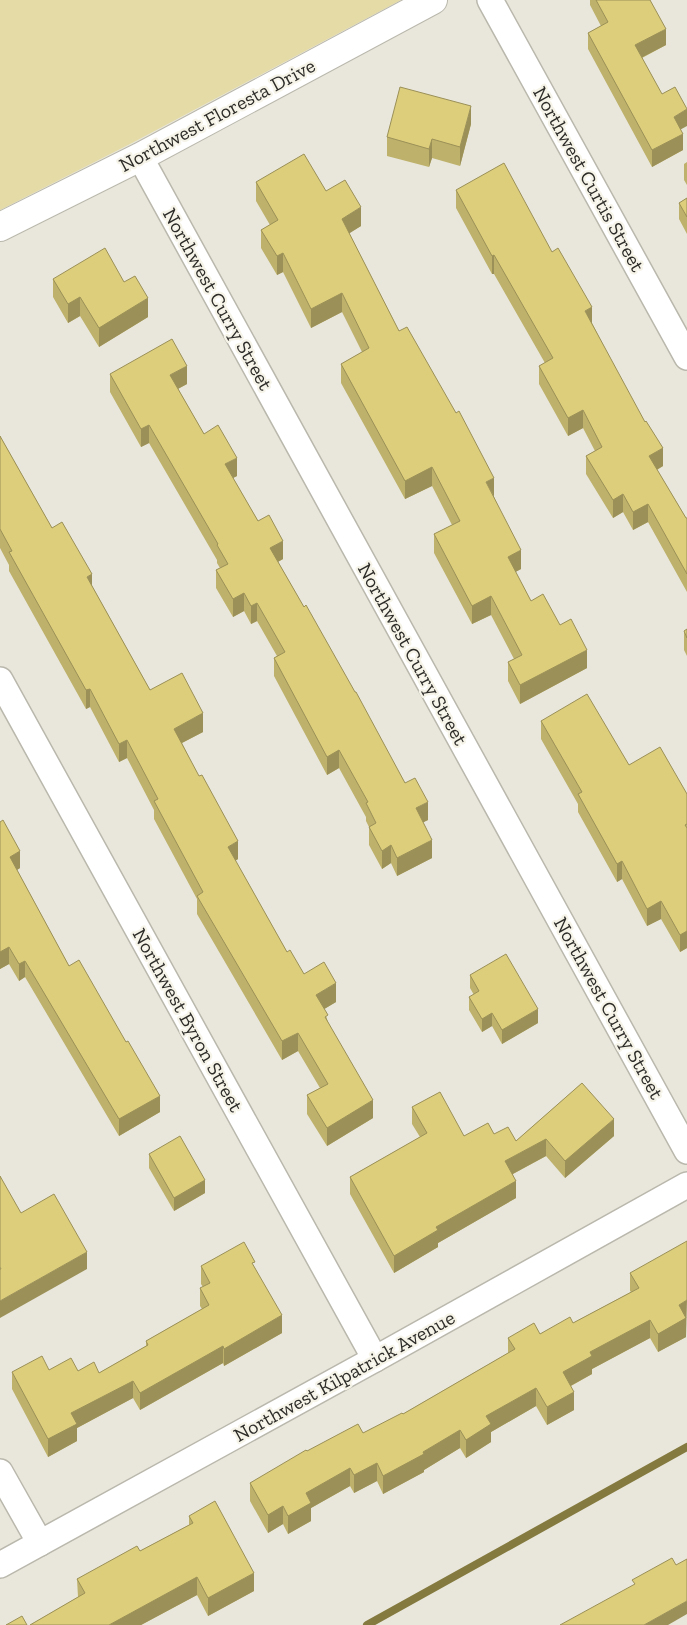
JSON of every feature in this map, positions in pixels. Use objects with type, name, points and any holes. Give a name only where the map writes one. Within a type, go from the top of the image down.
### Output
[{"type":"street","name":"Northwest Floresta Drive","points":[[0,227],[140,157],[434,0]]},
{"type":"street","name":"Northwest Curtis Street","points":[[490,0],[687,357]]},
{"type":"street","name":"Northwest Curry Street","points":[[140,157],[687,1151]]},
{"type":"street","name":"Northwest Byron Street","points":[[0,680],[375,1359]]},
{"type":"street","name":"Northwest Kilpatrick Avenue","points":[[0,1565],[687,1185]]},
{"type":"street","points":[[0,1472],[40,1543]]},
{"type":"shaded area","points":[[0,0],[401,0],[132,143],[0,210]]},
{"type":"building","points":[[596,0],[650,0],[666,29],[635,45],[662,94],[675,87],[687,109],[674,117],[683,134],[652,150],[588,33],[608,22]]},
{"type":"building","points":[[400,87],[471,106],[460,147],[432,139],[429,149],[387,137]]},
{"type":"building","points":[[304,154],[326,191],[345,180],[361,207],[342,219],[399,331],[407,327],[456,413],[459,411],[494,478],[486,482],[521,550],[508,557],[531,601],[543,594],[560,625],[571,619],[587,650],[520,685],[508,662],[522,655],[491,596],[472,606],[434,534],[460,521],[432,467],[405,481],[341,364],[369,348],[342,293],[311,309],[283,253],[277,256],[261,230],[278,220],[256,182]]},
{"type":"building","points":[[504,163],[552,252],[558,248],[592,307],[585,311],[645,422],[663,448],[649,456],[687,518],[687,574],[648,504],[633,512],[623,494],[613,500],[586,456],[602,447],[583,410],[568,418],[539,366],[553,358],[494,255],[492,256],[456,190]]},
{"type":"building","points":[[687,198],[687,217],[679,203]]},
{"type":"building","points":[[105,248],[124,282],[135,276],[148,298],[99,328],[80,297],[68,304],[53,279]]},
{"type":"building","points":[[172,339],[187,366],[170,375],[204,434],[218,425],[237,458],[225,464],[258,521],[269,515],[283,541],[270,548],[304,607],[306,605],[356,692],[405,783],[415,778],[428,802],[416,808],[432,840],[397,858],[391,845],[382,851],[369,827],[376,823],[366,803],[368,802],[339,750],[327,757],[274,658],[285,652],[257,603],[251,606],[244,593],[233,599],[216,570],[228,564],[218,544],[149,425],[141,429],[110,374]]},
{"type":"building","points":[[0,436],[52,528],[62,522],[92,574],[87,577],[150,690],[182,673],[203,713],[174,729],[199,776],[202,775],[238,841],[228,847],[287,952],[290,950],[304,974],[324,962],[336,983],[316,995],[328,1015],[325,1017],[373,1100],[327,1128],[307,1095],[328,1084],[298,1033],[282,1041],[197,896],[203,892],[154,801],[158,799],[127,740],[119,744],[90,689],[86,690],[9,552],[12,551],[0,529]]},
{"type":"building","points":[[587,694],[629,765],[660,747],[687,794],[687,824],[685,825],[687,828],[687,931],[680,935],[661,901],[647,909],[622,861],[617,864],[578,794],[582,792],[541,721]]},
{"type":"building","points":[[3,820],[20,851],[10,857],[69,966],[79,960],[126,1042],[128,1041],[160,1096],[119,1119],[25,961],[19,964],[9,947],[0,952],[0,822]]},
{"type":"building","points":[[506,954],[538,1009],[502,1030],[492,1013],[482,1019],[469,997],[479,991],[470,975]]},
{"type":"building","points":[[582,1083],[614,1119],[565,1161],[546,1139],[505,1161],[516,1181],[436,1227],[438,1230],[394,1256],[350,1177],[427,1133],[412,1107],[440,1092],[464,1136],[488,1123],[494,1134],[508,1127],[516,1141]]},
{"type":"building","points":[[180,1136],[205,1180],[174,1198],[149,1154]]},
{"type":"building","points":[[0,1176],[21,1213],[54,1194],[87,1252],[0,1301],[1,1269]]},
{"type":"building","points":[[687,1241],[687,1300],[679,1305],[686,1318],[658,1334],[650,1320],[590,1352],[592,1356],[563,1372],[574,1392],[547,1407],[536,1388],[486,1416],[491,1424],[466,1440],[460,1430],[423,1452],[424,1454],[383,1476],[377,1463],[354,1475],[350,1468],[306,1493],[311,1503],[288,1516],[283,1506],[268,1515],[250,1483],[306,1450],[358,1424],[363,1433],[403,1414],[515,1349],[508,1338],[534,1323],[540,1334],[570,1317],[573,1323],[639,1288],[630,1273]]},
{"type":"building","points":[[244,1242],[255,1262],[252,1263],[282,1315],[224,1349],[223,1346],[140,1393],[133,1381],[71,1413],[77,1424],[48,1439],[12,1372],[42,1356],[49,1370],[71,1358],[78,1371],[94,1362],[99,1373],[148,1345],[146,1341],[209,1305],[200,1288],[210,1283],[201,1266]]},
{"type":"building","points":[[215,1501],[254,1573],[208,1598],[197,1577],[109,1625],[30,1625],[85,1593],[77,1579],[137,1546],[140,1551],[193,1523],[189,1516]]},
{"type":"building","points":[[672,1558],[676,1565],[687,1559],[687,1601],[644,1625],[560,1625],[635,1584],[632,1580]]},
{"type":"building","points":[[22,1616],[27,1625],[6,1625]]},
{"type":"waterway","points":[[367,1625],[687,1447]]}]
